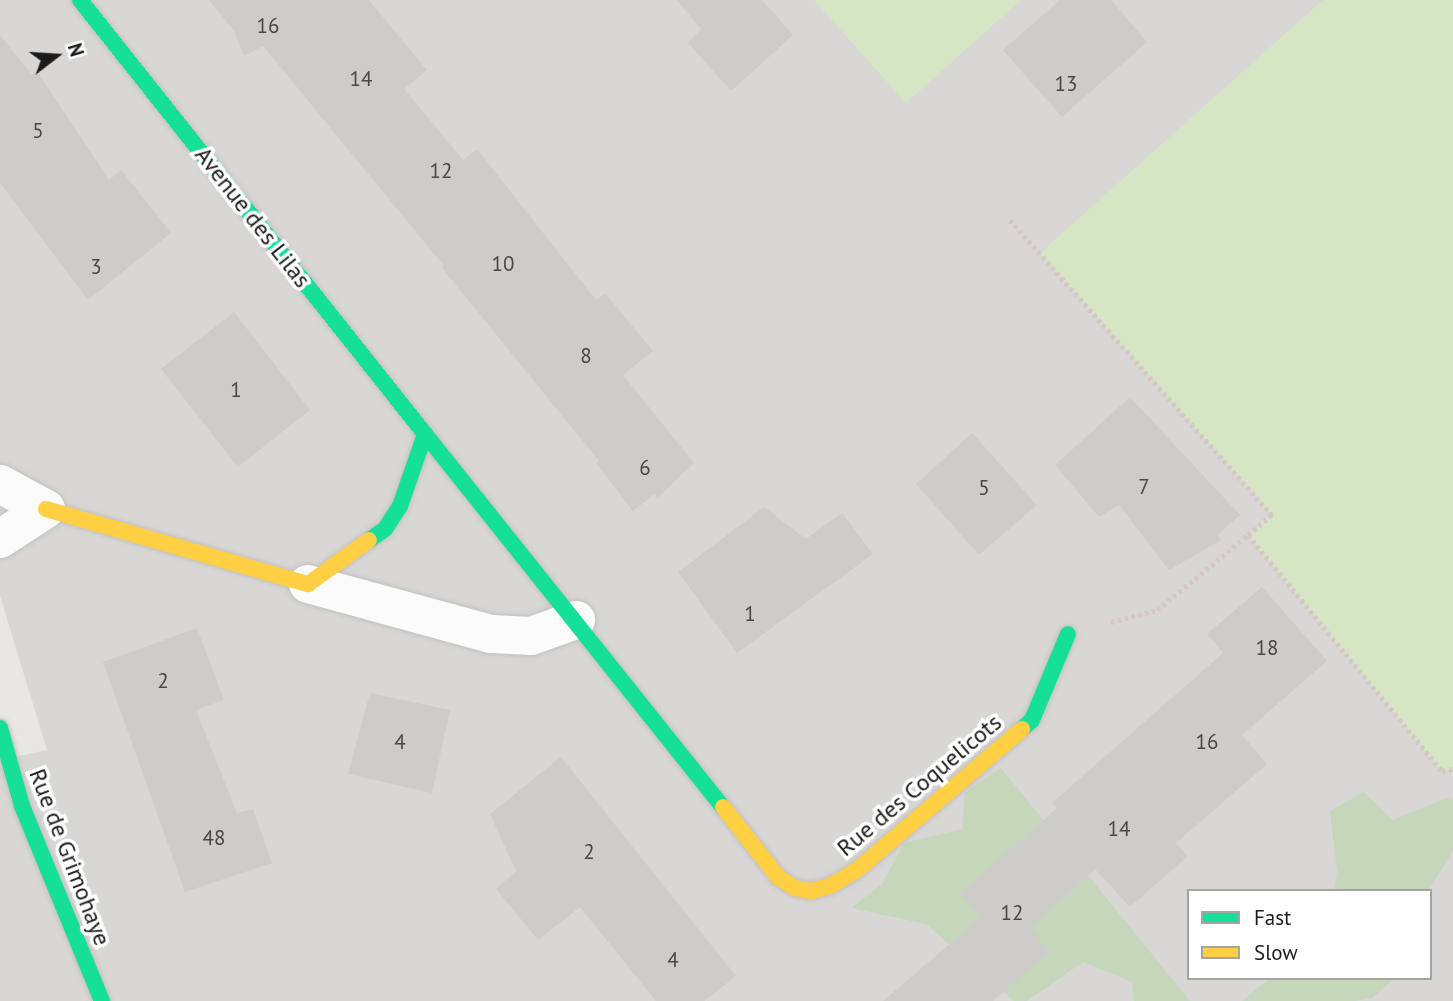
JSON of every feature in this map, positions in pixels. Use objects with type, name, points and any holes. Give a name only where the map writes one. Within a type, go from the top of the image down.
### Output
[{"type":"street","name":"Avenue des Lilas","points":[[80,0],[425,435],[576,620]]},
{"type":"street","points":[[308,584],[385,529],[400,506],[425,435]]},
{"type":"street","points":[[0,484],[46,509],[491,634],[531,636],[576,620]]},
{"type":"street","points":[[0,539],[46,509]]},
{"type":"street","name":"Rue des Coquelicots","points":[[576,620],[778,877],[795,888],[811,891],[830,886],[881,852],[1031,720],[1068,634]]},
{"type":"street","name":"Rue de Grimohaye","points":[[0,728],[11,811],[103,1001]]},
{"type":"path","points":[[1010,220],[1272,515],[1157,610],[1068,634]]},
{"type":"path","points":[[1248,535],[1442,771],[1453,769]]},
{"type":"shaded area","points":[[0,0],[1453,0],[1453,1001],[0,1001],[0,760],[47,750],[0,596]]},
{"type":"green space","points":[[814,0],[1021,0],[906,103]]},
{"type":"green space","points":[[1323,0],[1453,0],[1453,769],[1442,771],[1248,535],[1272,514],[1040,253]]},
{"type":"green space","points":[[1001,768],[1190,1001],[1134,1001],[1132,982],[1083,962],[1027,1001],[1014,1001],[926,924],[851,908],[882,884],[904,843],[962,829],[965,792]]},
{"type":"green space","points":[[1364,792],[1393,820],[1449,797],[1453,800],[1453,851],[1429,889],[1334,889],[1337,872],[1330,811]]},
{"type":"green space","points":[[1268,980],[1393,980],[1372,998],[1355,1001],[1242,1001]]},
{"type":"building","points":[[209,0],[369,0],[427,70],[404,89],[463,160],[477,149],[596,300],[605,293],[653,351],[623,375],[694,463],[657,498],[655,494],[633,511],[596,463],[599,461],[442,268],[444,266],[263,46],[244,56],[234,31]]},
{"type":"building","points":[[677,0],[762,0],[793,35],[731,91],[688,43],[701,29]]},
{"type":"building","points":[[1060,0],[1111,0],[1147,42],[1062,117],[1003,50]]},
{"type":"building","points":[[0,35],[32,75],[37,71],[109,180],[121,170],[171,233],[88,300],[0,183]]},
{"type":"building","points":[[234,312],[310,410],[238,467],[161,369]]},
{"type":"building","points":[[1130,397],[1240,515],[1217,535],[1221,540],[1169,570],[1119,505],[1099,517],[1055,465]]},
{"type":"building","points":[[972,433],[1037,505],[979,555],[916,484]]},
{"type":"building","points":[[764,507],[806,539],[842,513],[873,554],[737,653],[678,572]]},
{"type":"building","points":[[1262,587],[1327,661],[1242,735],[1267,764],[1176,843],[1188,856],[1130,907],[1095,869],[1031,928],[1049,951],[993,1001],[883,1001],[981,917],[960,893],[1057,808],[1052,803],[1223,653],[1207,634]]},
{"type":"building","points":[[197,628],[224,700],[196,710],[237,813],[253,809],[272,863],[185,892],[103,662]]},
{"type":"building","points":[[370,693],[450,710],[432,793],[348,774]]},
{"type":"building","points":[[561,757],[736,976],[704,1001],[656,1001],[580,907],[538,940],[496,889],[516,871],[490,814]]},
{"type":"traffic: fast","points":[[80,0],[425,434],[400,506],[385,529],[369,540]]},
{"type":"traffic: fast","points":[[425,434],[723,807]]},
{"type":"traffic: fast","points":[[1022,729],[1032,720],[1068,634]]},
{"type":"traffic: fast","points":[[0,728],[22,806],[102,1001]]},
{"type":"traffic: slow","points":[[46,509],[308,584],[369,540]]},
{"type":"traffic: slow","points":[[723,807],[778,877],[795,888],[811,891],[830,886],[857,870],[1022,729]]}]
